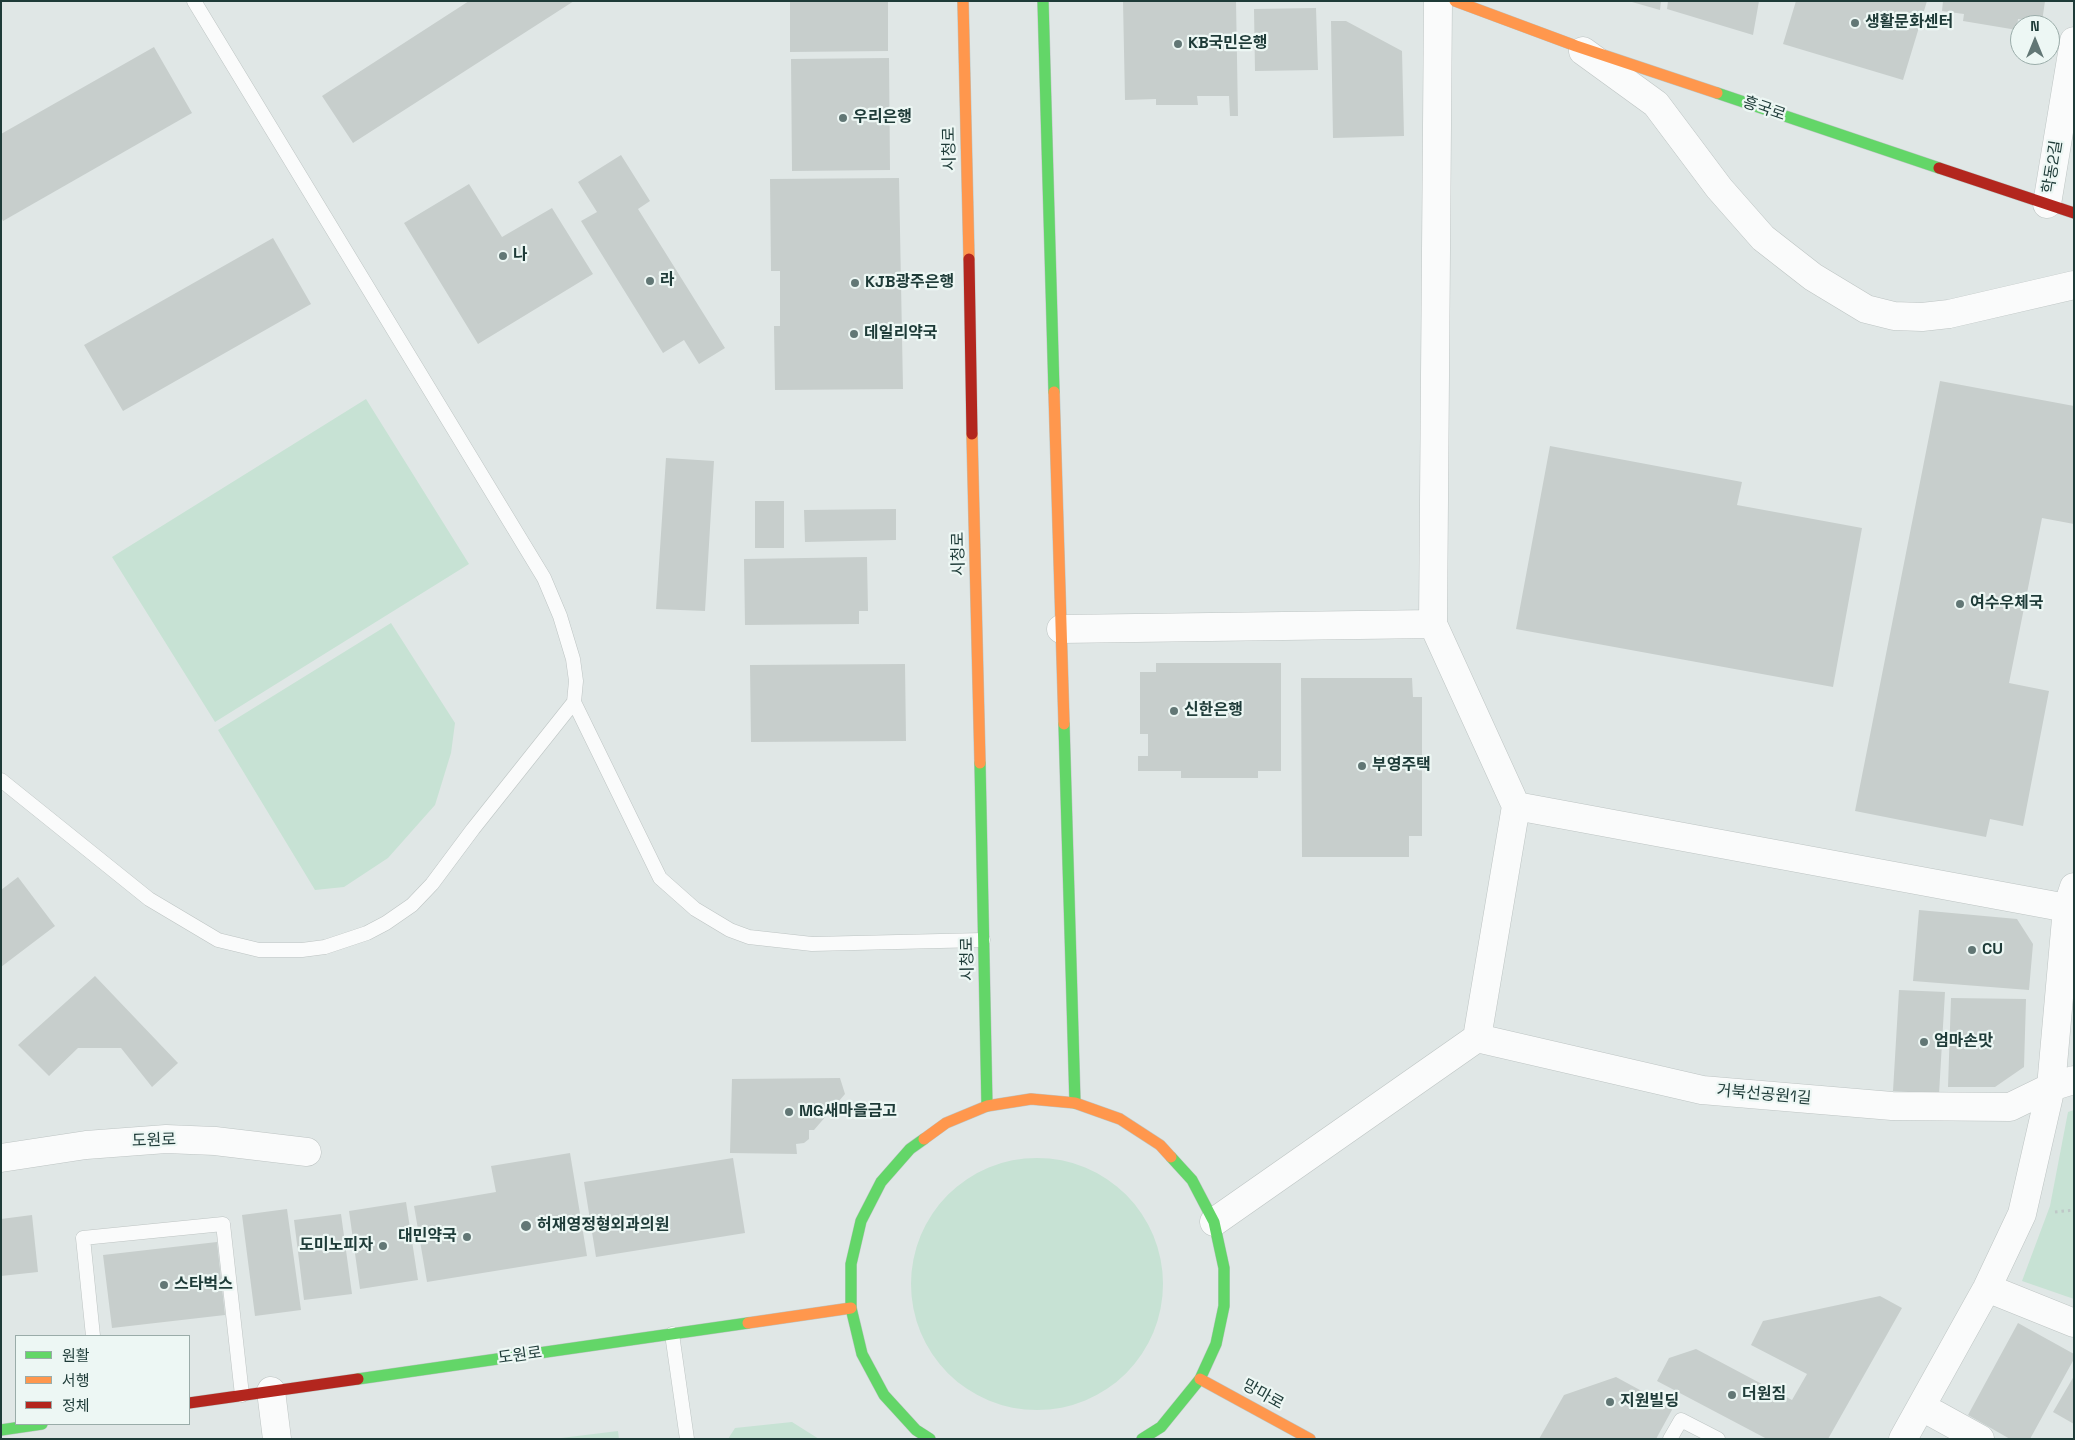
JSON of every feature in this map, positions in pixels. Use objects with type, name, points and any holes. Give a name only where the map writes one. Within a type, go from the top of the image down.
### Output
[{"type":"street","name":"시청로","points":[[963,1],[987,1106]]},
{"type":"street","points":[[1043,1],[1075,1103]]},
{"type":"street","points":[[1214,1222],[1478,1038],[1516,806],[1433,624],[1438,1]]},
{"type":"street","name":"흥국로","points":[[1455,1],[1576,46],[2074,213]]},
{"type":"street","name":"학동2길","points":[[2047,204],[2074,41]]},
{"type":"street","points":[[1576,46],[1656,104],[1719,188],[1763,238],[1813,277],[1866,309],[1894,316],[1922,317],[1949,314],[2074,285]]},
{"type":"street","points":[[1061,629],[1433,624]]},
{"type":"street","points":[[1516,806],[2070,897],[2062,1084],[2022,1214],[1987,1288],[1903,1439]]},
{"type":"street","name":"거북선공원1길","points":[[1478,1038],[1702,1090],[1892,1106],[2010,1107],[2062,1084]]},
{"type":"street","points":[[930,1439],[916,1430],[884,1395],[862,1354],[851,1308],[851,1264],[861,1221],[881,1182],[910,1149],[932,1133],[946,1123],[987,1106],[1031,1099],[1075,1103],[1120,1119],[1160,1145],[1192,1180],[1214,1222],[1224,1268],[1224,1306],[1216,1344],[1200,1379],[1161,1427],[1142,1439]]},
{"type":"street","name":"도원로","points":[[1,1158],[86,1145],[166,1139],[215,1141],[307,1152]]},
{"type":"street","points":[[1987,1288],[2074,1323]]},
{"type":"street","name":"도원로","points":[[190,1403],[851,1308]]},
{"type":"street","name":"망마로","points":[[1200,1379],[1310,1439]]},
{"type":"street","points":[[271,1391],[276,1439]]},
{"type":"street","points":[[1922,1407],[1980,1439]]},
{"type":"street","points":[[1,1430],[35,1425]]},
{"type":"lane","points":[[194,1],[544,578],[560,616],[573,659],[576,681],[574,702],[660,878],[681,899],[713,921],[749,937],[791,942],[857,944],[983,940]]},
{"type":"lane","points":[[1,780],[149,899],[218,940],[259,950],[302,950],[325,947],[368,933],[386,924],[412,904],[432,884],[473,829],[574,702]]},
{"type":"lane","points":[[94,1335],[84,1238],[223,1224],[242,1395]]},
{"type":"lane","points":[[672,1334],[687,1439]]},
{"type":"lane","points":[[1670,1439],[1681,1420],[1718,1439]]},
{"type":"green space","points":[[366,399],[469,564],[215,722],[112,557]]},
{"type":"green space","points":[[391,623],[455,723],[451,753],[435,805],[388,858],[344,887],[315,890],[218,730]]},
{"type":"green space","points":[[2074,1110],[2074,1299],[2022,1281],[2050,1206],[2068,1112]]},
{"type":"green space","points":[[1037,1158],[1074,1163],[1107,1179],[1126,1195],[1142,1214],[1158,1247],[1163,1284],[1158,1321],[1142,1354],[1126,1373],[1107,1389],[1074,1405],[1037,1410],[1000,1405],[967,1389],[948,1373],[932,1354],[916,1321],[911,1284],[916,1247],[932,1214],[948,1195],[967,1179],[1000,1163]]},
{"type":"green space","points":[[792,1422],[819,1439],[728,1439],[735,1428]]},
{"type":"green space","points":[[618,1431],[619,1439],[553,1439]]},
{"type":"building","points":[[469,1],[574,1],[353,143],[322,96]]},
{"type":"building","points":[[790,1],[888,1],[888,51],[790,52]]},
{"type":"building","points":[[1123,1],[1236,1],[1238,116],[1230,116],[1229,96],[1197,96],[1198,105],[1156,105],[1156,99],[1125,100]]},
{"type":"building","points":[[1661,1],[1660,10],[1632,2]]},
{"type":"building","points":[[1668,1],[1759,1],[1753,35],[1667,9]]},
{"type":"building","name":"생활문화센터","points":[[1796,1],[1927,1],[1903,80],[1783,44]]},
{"type":"building","points":[[1943,1],[2045,1],[2043,15],[2010,15],[2010,29],[1963,21],[1964,14],[1942,11]]},
{"type":"building","points":[[1316,8],[1318,70],[1255,71],[1254,9]]},
{"type":"building","points":[[1331,21],[1346,21],[1402,51],[1404,136],[1333,138]]},
{"type":"building","points":[[154,47],[192,113],[3,221],[1,217],[1,134]]},
{"type":"building","points":[[889,58],[890,170],[792,171],[791,59]]},
{"type":"building","name":"라","points":[[621,155],[650,201],[638,209],[725,348],[699,364],[684,340],[663,353],[581,221],[597,212],[578,182]]},
{"type":"building","points":[[899,178],[903,389],[775,390],[774,326],[780,326],[780,271],[771,271],[770,179]]},
{"type":"building","name":"나","points":[[469,184],[502,237],[552,208],[593,274],[478,344],[404,223]]},
{"type":"building","points":[[273,238],[311,304],[123,411],[84,345]]},
{"type":"building","name":"여수우체국","points":[[1940,381],[2074,406],[2074,524],[2042,518],[2009,683],[2049,691],[2023,826],[1990,819],[1986,837],[1855,811]]},
{"type":"building","points":[[1550,446],[1742,482],[1737,505],[1862,528],[1833,687],[1516,629]]},
{"type":"building","points":[[666,458],[714,461],[705,611],[656,609]]},
{"type":"building","points":[[755,501],[784,501],[784,548],[755,548]]},
{"type":"building","points":[[896,509],[896,540],[805,542],[804,510]]},
{"type":"building","points":[[867,557],[868,611],[859,611],[859,624],[745,625],[744,559]]},
{"type":"building","points":[[1156,663],[1281,663],[1281,771],[1258,771],[1258,778],[1181,778],[1181,771],[1138,771],[1138,756],[1148,756],[1148,734],[1140,734],[1140,672],[1156,672]]},
{"type":"building","points":[[905,664],[906,741],[751,742],[750,665]]},
{"type":"building","name":"부영주택","points":[[1301,678],[1412,678],[1413,697],[1422,697],[1422,836],[1409,836],[1409,857],[1302,857]]},
{"type":"building","points":[[18,877],[55,926],[1,967],[1,890]]},
{"type":"building","points":[[1919,910],[2017,919],[2033,944],[2029,990],[1913,981]]},
{"type":"building","points":[[95,976],[178,1063],[152,1087],[121,1048],[78,1048],[49,1076],[18,1045]]},
{"type":"building","points":[[1899,990],[1945,992],[1939,1094],[1893,1091]]},
{"type":"building","points":[[1951,998],[2026,999],[2024,1067],[1995,1087],[1948,1087]]},
{"type":"building","points":[[840,1078],[845,1094],[814,1130],[809,1130],[809,1139],[804,1143],[796,1144],[797,1154],[730,1153],[732,1079]]},
{"type":"building","points":[[570,1153],[587,1256],[427,1282],[414,1206],[496,1192],[491,1166]]},
{"type":"building","points":[[733,1158],[745,1233],[596,1257],[584,1182]]},
{"type":"building","points":[[406,1202],[418,1280],[360,1289],[349,1211]]},
{"type":"building","points":[[287,1209],[301,1310],[255,1316],[242,1215]]},
{"type":"building","points":[[341,1214],[352,1294],[304,1300],[294,1220]]},
{"type":"building","points":[[32,1215],[38,1272],[1,1276],[1,1219]]},
{"type":"building","name":"스타벅스","points":[[217,1242],[225,1315],[112,1328],[103,1255]]},
{"type":"building","points":[[1880,1296],[1902,1308],[1828,1439],[1767,1439],[1657,1381],[1669,1358],[1696,1349],[1792,1400],[1807,1374],[1751,1345],[1763,1321]]},
{"type":"building","points":[[2018,1323],[2074,1354],[2074,1359],[2030,1439],[2010,1439],[1968,1415]]},
{"type":"building","points":[[2074,1376],[2074,1424],[2053,1412]]},
{"type":"building","name":"지원빌딩","points":[[1616,1377],[1673,1408],[1656,1439],[1539,1439],[1564,1395]]},
{"type":"traffic: fast","points":[[1043,1],[1054,392]]},
{"type":"traffic: fast","points":[[1717,93],[1939,168]]},
{"type":"traffic: fast","points":[[1064,724],[1075,1103]]},
{"type":"traffic: fast","points":[[980,763],[987,1106]]},
{"type":"traffic: fast","points":[[924,1139],[910,1149],[881,1182],[861,1221],[851,1264],[851,1308],[862,1354],[884,1395],[916,1430],[930,1439]]},
{"type":"traffic: fast","points":[[1142,1439],[1161,1427],[1200,1379],[1216,1344],[1224,1306],[1224,1268],[1214,1222],[1192,1180],[1171,1157]]},
{"type":"traffic: fast","points":[[358,1379],[748,1323]]},
{"type":"traffic: fast","points":[[1,1430],[35,1425]]},
{"type":"traffic: slow","points":[[963,1],[969,259]]},
{"type":"traffic: slow","points":[[1455,1],[1576,46],[1717,93]]},
{"type":"traffic: slow","points":[[1054,392],[1064,724]]},
{"type":"traffic: slow","points":[[972,434],[980,763]]},
{"type":"traffic: slow","points":[[924,1139],[946,1123],[987,1106],[1031,1099],[1075,1103],[1120,1119],[1160,1145],[1171,1157]]},
{"type":"traffic: slow","points":[[748,1323],[851,1308]]},
{"type":"traffic: slow","points":[[1200,1379],[1310,1439]]},
{"type":"traffic: jam","points":[[1939,168],[2074,213]]},
{"type":"traffic: jam","points":[[969,259],[972,434]]},
{"type":"traffic: jam","points":[[190,1403],[358,1379]]},
{"type":"place","name":"생활문화센터","points":[[1855,23]]},
{"type":"place","name":"KB국민은행","points":[[1178,44]]},
{"type":"place","name":"우리은행","points":[[843,118]]},
{"type":"place","name":"나","points":[[503,256]]},
{"type":"place","name":"라","points":[[650,281]]},
{"type":"place","name":"KJB광주은행","points":[[855,283]]},
{"type":"place","name":"데일리약국","points":[[854,334]]},
{"type":"place","name":"여수우체국","points":[[1960,604]]},
{"type":"place","name":"신한은행","points":[[1174,711]]},
{"type":"place","name":"부영주택","points":[[1362,766]]},
{"type":"place","name":"CU","points":[[1972,950]]},
{"type":"place","name":"엄마손맛","points":[[1924,1042]]},
{"type":"place","name":"MG새마을금고","points":[[789,1112]]},
{"type":"place","name":"허재영정형외과의원","points":[[526,1226]]},
{"type":"place","name":"대민약국","points":[[467,1237]]},
{"type":"place","name":"도미노피자","points":[[383,1246]]},
{"type":"place","name":"스타벅스","points":[[164,1285]]},
{"type":"place","name":"더원짐","points":[[1732,1395]]},
{"type":"place","name":"지원빌딩","points":[[1610,1402]]}]
